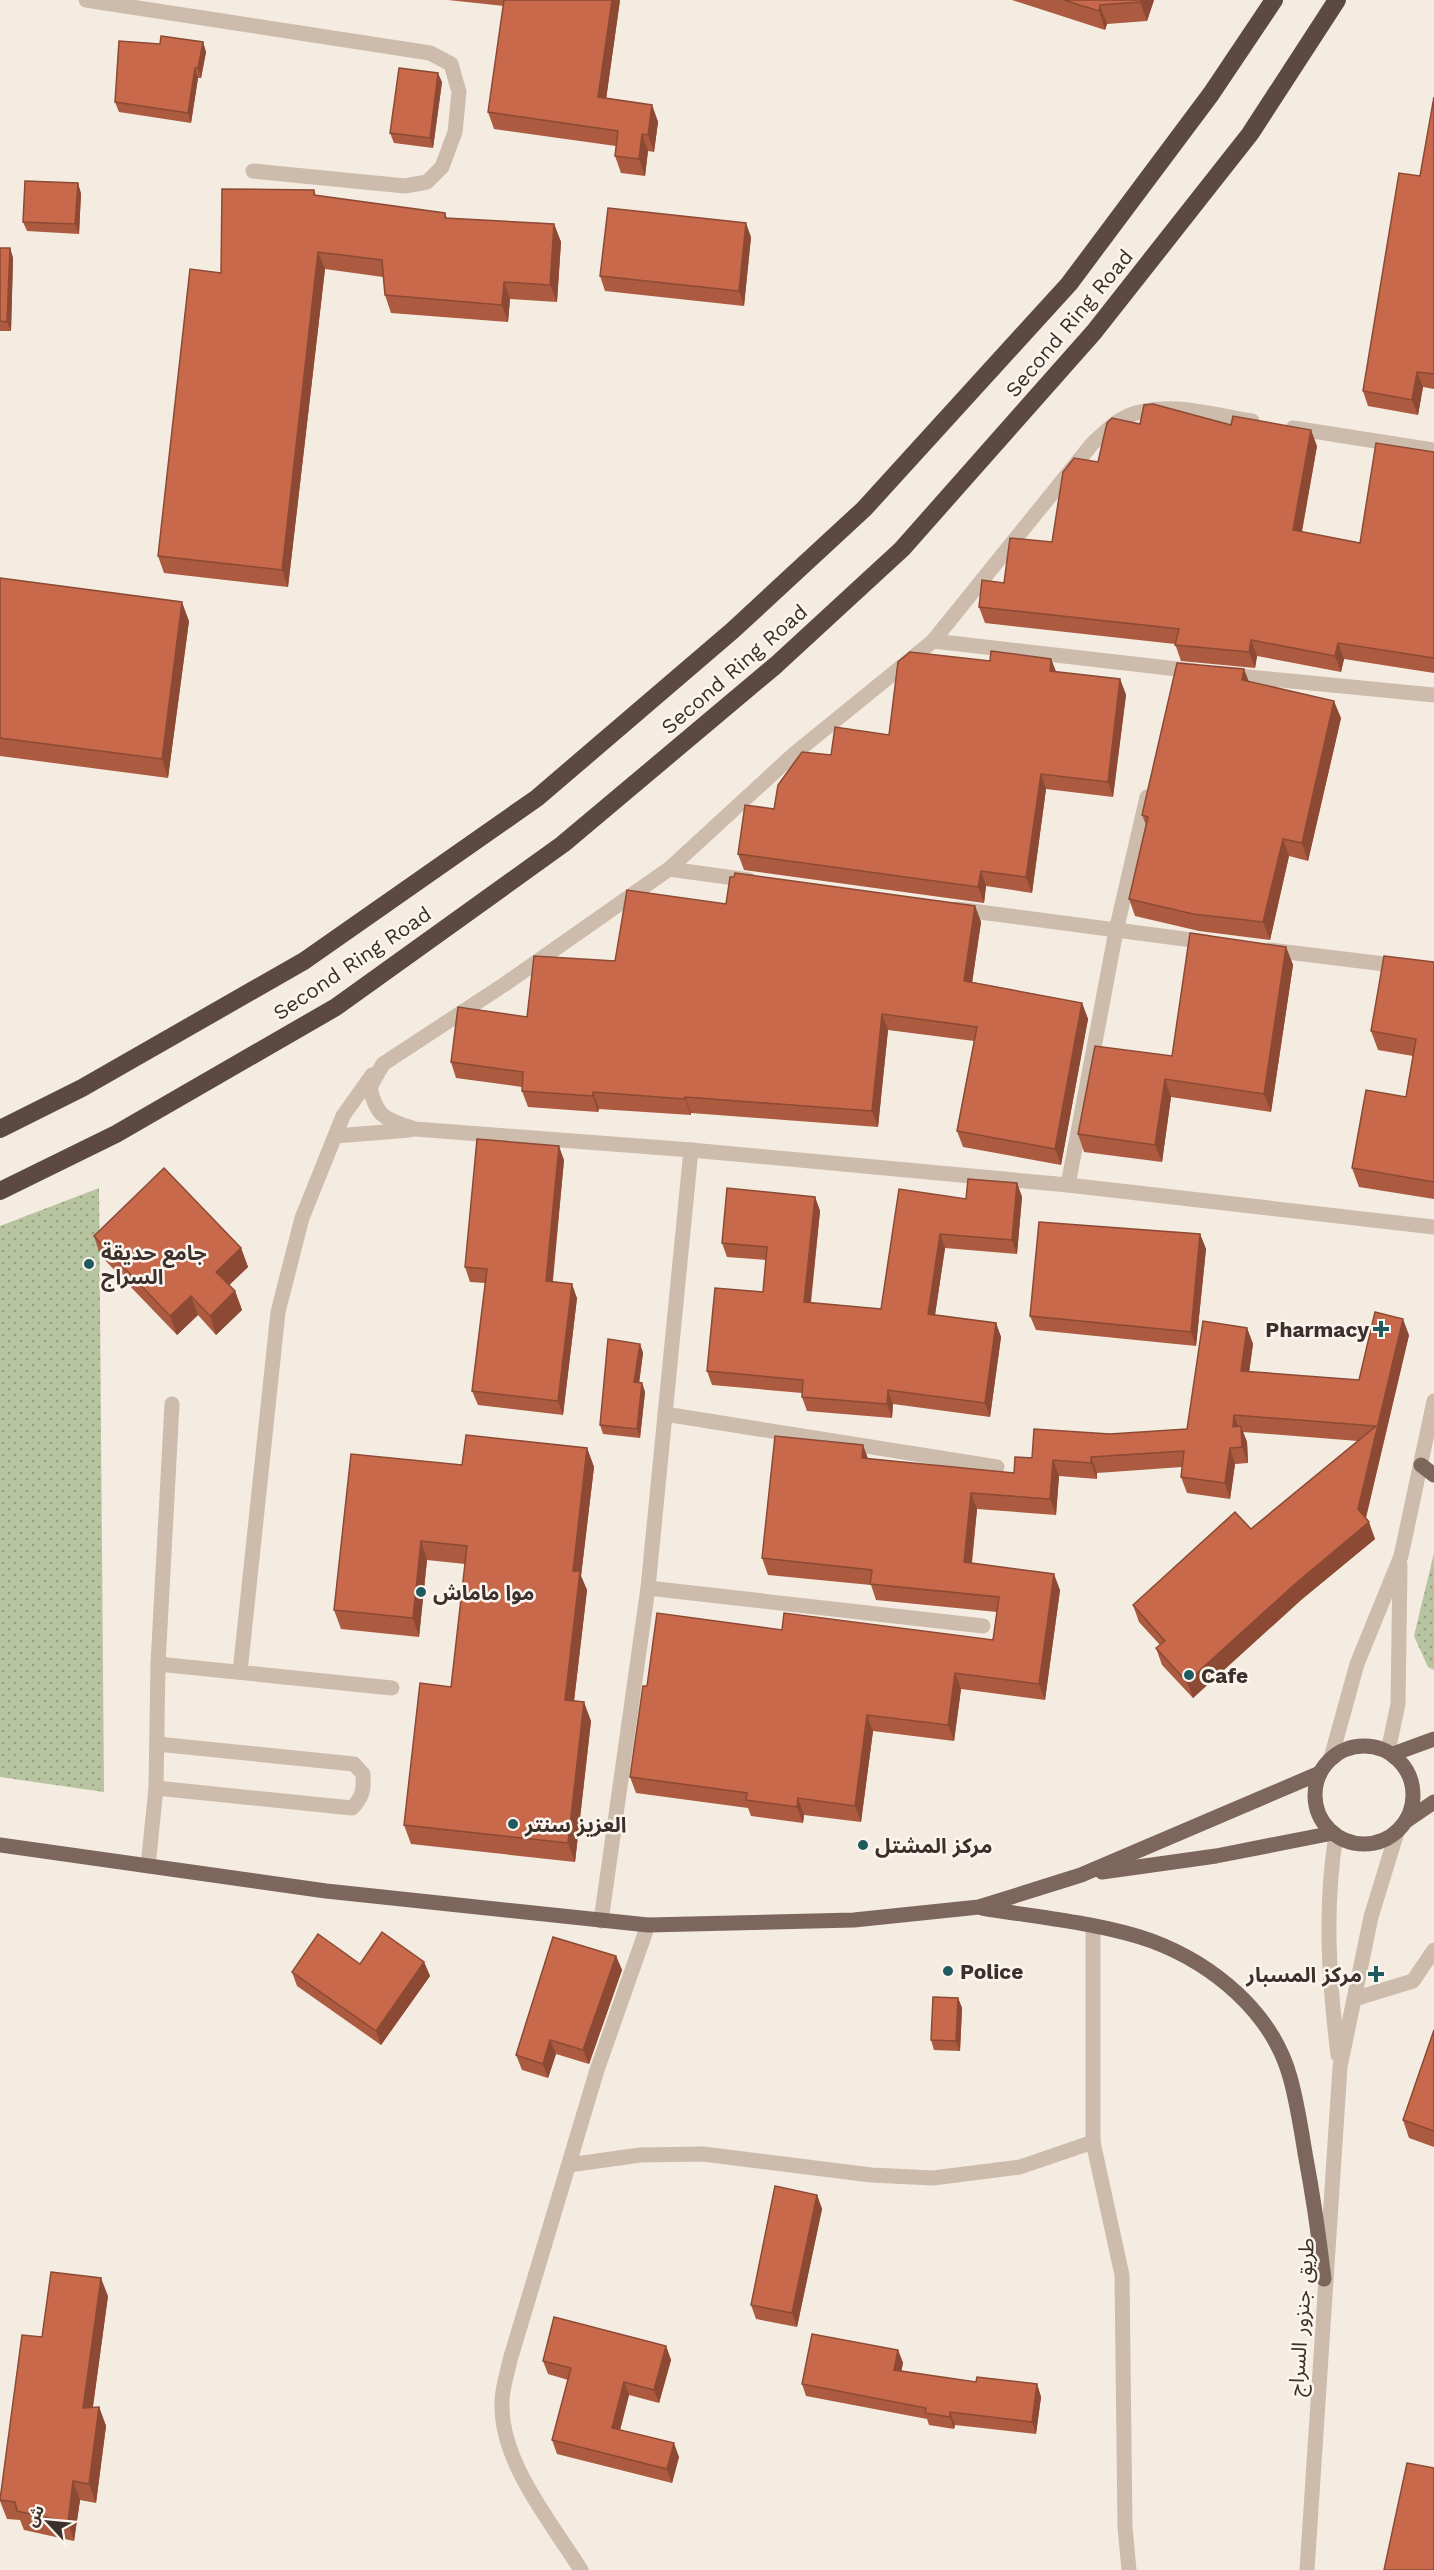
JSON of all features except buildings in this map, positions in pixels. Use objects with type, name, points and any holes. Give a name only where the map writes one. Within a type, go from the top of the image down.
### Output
[{"type":"highway","name":"Second Ring Road","points":[[0,1129],[82,1088],[304,960],[537,798],[732,631],[864,509],[1069,284],[1211,94],[1274,0]]},
{"type":"highway","name":"Second Ring Road","points":[[0,1191],[117,1134],[336,1007],[563,844],[776,665],[902,549],[1094,332],[1250,134],[1337,0]]},
{"type":"main road","points":[[1421,1465],[1434,1475]]},
{"type":"main road","points":[[1390,1753],[1434,1739]]},
{"type":"main road","points":[[1402,1826],[1414,1797],[1413,1785],[1402,1762],[1390,1753],[1365,1745],[1342,1751],[1332,1758],[1320,1773],[1316,1785],[1317,1805],[1324,1823],[1334,1834],[1347,1841],[1374,1843],[1402,1826],[1434,1802]]},
{"type":"main road","points":[[0,1845],[326,1891],[601,1921],[648,1925],[854,1920],[979,1907],[1081,1875],[1320,1773]]},
{"type":"main road","points":[[1081,1875],[1216,1856],[1334,1834]]},
{"type":"main road","points":[[979,1907],[1093,1927],[1150,1941],[1185,1956],[1227,1984],[1263,2023],[1290,2075],[1314,2203],[1324,2279]]},
{"type":"street","points":[[86,0],[430,53],[451,64],[459,92],[455,132],[442,167],[427,182],[405,186],[253,171]]},
{"type":"street","points":[[240,1672],[278,1312],[302,1218],[335,1136],[354,1098],[383,1064],[505,984],[669,869],[794,754],[933,641],[1092,444],[1109,428],[1128,416],[1149,410],[1178,410],[1434,450]]},
{"type":"street","points":[[933,641],[1175,675],[1434,695]]},
{"type":"street","points":[[1068,1185],[1116,931],[1150,783]]},
{"type":"street","points":[[669,869],[763,882]]},
{"type":"street","points":[[940,907],[1222,944]]},
{"type":"street","points":[[1257,948],[1434,970]]},
{"type":"street","points":[[383,1064],[370,1087],[377,1110],[386,1119],[415,1129]]},
{"type":"street","points":[[335,1136],[415,1129],[690,1150],[1068,1185],[1434,1227]]},
{"type":"street","points":[[601,1921],[648,1588],[690,1150]]},
{"type":"street","points":[[1332,1758],[1357,1664],[1401,1556],[1434,1401]]},
{"type":"street","points":[[148,1866],[156,1788],[158,1664],[172,1404]]},
{"type":"street","points":[[664,1414],[997,1467]]},
{"type":"street","points":[[1390,1753],[1398,1704],[1401,1556]]},
{"type":"street","points":[[648,1588],[983,1626]]},
{"type":"street","points":[[158,1664],[393,1688]]},
{"type":"street","points":[[156,1788],[352,1808],[361,1799],[364,1788],[363,1774],[354,1764],[157,1744]]},
{"type":"street","name":"طريق جنزور السراج","points":[[1307,2570],[1324,2279],[1340,2067],[1371,1917],[1402,1826]]},
{"type":"street","name":"طريق جنزور السراج","points":[[1334,1834],[1329,1877],[1329,1975],[1340,2067]]},
{"type":"street","points":[[581,2570],[519,2471],[504,2433],[501,2404],[510,2360],[597,2070],[648,1925]]},
{"type":"street","points":[[1093,1927],[1094,2142],[1122,2275],[1125,2527],[1129,2570]]},
{"type":"street","points":[[1354,1999],[1413,1981],[1434,1950]]},
{"type":"street","points":[[569,2165],[640,2155],[703,2154],[871,2175],[933,2178],[1020,2167],[1094,2142]]},
{"type":"green space","points":[[99,1188],[104,1792],[0,1777],[0,1226]]},
{"type":"green space","points":[[1434,1553],[1434,1670],[1428,1667],[1414,1636]]},
{"type":"place","name":"جامع حديقة السراج","points":[[89,1264]]},
{"type":"place","name":"Pharmacy","points":[[1381,1329]]},
{"type":"place","name":"موا ماماش","points":[[421,1592]]},
{"type":"place","name":"Cafe","points":[[1189,1675]]},
{"type":"place","name":"العزيز سنتر","points":[[513,1824]]},
{"type":"place","name":"مركز المشتل","points":[[863,1845]]},
{"type":"place","name":"Police","points":[[948,1971]]},
{"type":"place","name":"مركز المسبار","points":[[1376,1974]]}]
